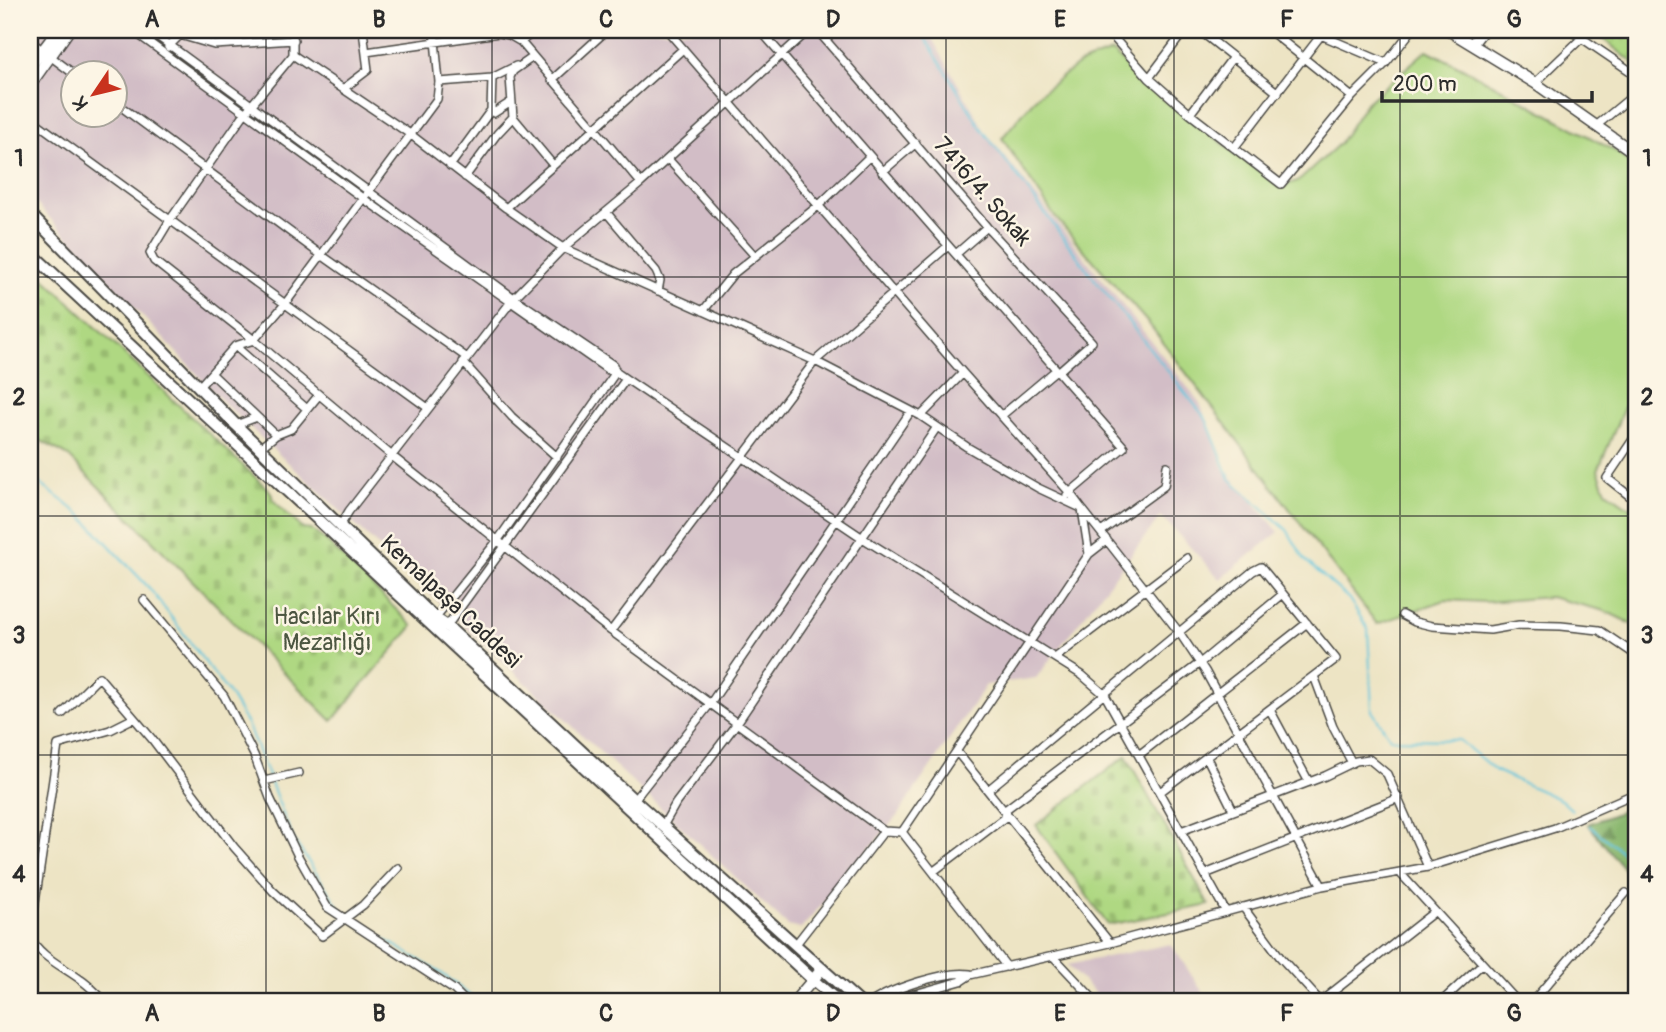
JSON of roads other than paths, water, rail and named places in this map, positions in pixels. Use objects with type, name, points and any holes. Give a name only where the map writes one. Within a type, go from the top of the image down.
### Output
[{"type":"main road","name":"Kemalpaşa Caddesi","points":[[30,214],[236,425],[435,618],[447,626],[663,826],[859,1002]]},
{"type":"main road","name":"Kemalpaşa Caddesi","points":[[30,252],[839,1002]]},
{"type":"street","points":[[30,85],[58,30]]},
{"type":"street","points":[[30,67],[69,30]]},
{"type":"street","points":[[132,30],[364,199],[512,300]]},
{"type":"street","points":[[149,30],[369,189],[512,300],[608,370],[616,372],[864,538],[1082,675],[1105,695],[1226,912]]},
{"type":"street","points":[[293,30],[293,55],[245,113],[170,220],[150,253],[154,261],[254,340],[391,456],[611,631],[884,831],[902,832],[1007,967]]},
{"type":"street","points":[[343,89],[368,70],[363,30]]},
{"type":"street","points":[[200,387],[235,346],[254,340],[285,304],[436,99],[439,82],[434,30]]},
{"type":"street","points":[[522,42],[535,30]]},
{"type":"street","points":[[552,80],[607,30]]},
{"type":"street","points":[[667,30],[894,294],[1070,493],[1179,632],[1218,695],[1322,887]]},
{"type":"street","points":[[760,30],[1124,447],[1062,500]]},
{"type":"street","points":[[340,526],[512,300],[563,248],[668,159],[808,30]]},
{"type":"street","name":"7416/4. Sokak","points":[[817,30],[987,227],[1092,342],[1057,371]]},
{"type":"street","points":[[1087,30],[1095,35],[1107,30],[1149,78],[1190,114],[1282,184],[1352,97],[1386,63],[1412,30]]},
{"type":"street","points":[[1149,78],[1185,30]]},
{"type":"street","points":[[1199,30],[1278,93]]},
{"type":"street","points":[[1269,30],[1352,97]]},
{"type":"street","points":[[1308,30],[1323,32],[1386,63]]},
{"type":"street","points":[[1448,30],[1535,83],[1636,154]]},
{"type":"street","points":[[1473,43],[1483,30]]},
{"type":"street","points":[[1570,30],[1636,75]]},
{"type":"street","points":[[1535,83],[1590,30]]},
{"type":"street","points":[[164,53],[182,32],[214,45],[294,40]]},
{"type":"street","points":[[1234,148],[1323,32]]},
{"type":"street","points":[[366,52],[499,33],[522,42],[641,183]]},
{"type":"street","points":[[30,41],[60,63]]},
{"type":"street","points":[[506,208],[683,49]]},
{"type":"street","points":[[293,55],[410,134],[563,248],[815,361],[911,411],[967,447],[1082,509]]},
{"type":"street","points":[[439,82],[492,78],[533,57]]},
{"type":"street","points":[[533,57],[513,71],[510,77],[513,117],[553,165]]},
{"type":"street","points":[[1190,114],[1233,57]]},
{"type":"street","points":[[492,78],[493,112],[505,125]]},
{"type":"street","points":[[1596,125],[1636,93]]},
{"type":"street","points":[[450,166],[493,112],[511,102]]},
{"type":"street","points":[[130,113],[464,360],[512,418],[557,457]]},
{"type":"street","points":[[465,177],[513,117]]},
{"type":"street","points":[[30,118],[428,408]]},
{"type":"street","points":[[882,172],[916,143]]},
{"type":"street","points":[[703,311],[733,274],[818,206],[869,158]]},
{"type":"street","points":[[668,159],[755,256]]},
{"type":"street","points":[[606,212],[656,271],[660,279],[658,291]]},
{"type":"street","points":[[956,254],[987,227]]},
{"type":"street","points":[[611,631],[815,361],[948,246]]},
{"type":"street","points":[[235,346],[307,409]]},
{"type":"street","points":[[1001,416],[1057,371]]},
{"type":"street","points":[[447,626],[616,372]]},
{"type":"street","points":[[920,416],[963,373]]},
{"type":"street","points":[[212,374],[276,435]]},
{"type":"street","points":[[435,618],[501,543],[626,379]]},
{"type":"street","points":[[261,447],[276,435],[291,429],[318,396]]},
{"type":"street","points":[[635,800],[710,704],[911,411]]},
{"type":"street","points":[[236,425],[257,417]]},
{"type":"street","points":[[663,826],[676,803],[737,723],[937,427]]},
{"type":"street","points":[[1636,435],[1607,478],[1636,501]]},
{"type":"street","points":[[1101,532],[1164,486],[1167,466]]},
{"type":"street","points":[[1082,509],[1090,554]]},
{"type":"street","points":[[902,832],[1090,554],[1107,540]]},
{"type":"street","points":[[1055,658],[1187,558]]},
{"type":"street","points":[[988,790],[1261,567],[1336,659],[1160,792]]},
{"type":"street","points":[[934,871],[1200,663],[1283,594]]},
{"type":"street","points":[[144,600],[224,696],[268,780],[298,856],[327,907],[454,990],[466,1002]]},
{"type":"street","points":[[1402,615],[1432,626],[1490,630],[1519,625],[1561,626],[1599,630],[1636,653]]},
{"type":"street","points":[[1139,755],[1307,623]]},
{"type":"street","points":[[1314,676],[1333,727],[1352,763]]},
{"type":"street","points":[[62,714],[99,677],[234,847],[272,891],[322,936],[363,905],[398,868]]},
{"type":"street","points":[[1270,710],[1309,782]]},
{"type":"street","points":[[106,1002],[83,981],[42,953],[34,946],[30,937],[58,745],[110,730],[134,718]]},
{"type":"street","points":[[957,751],[1110,943]]},
{"type":"street","points":[[1207,758],[1233,810]]},
{"type":"street","points":[[1181,831],[1352,763],[1369,759],[1387,774],[1428,867]]},
{"type":"street","points":[[268,780],[299,773]]},
{"type":"street","points":[[886,1002],[961,981],[970,975],[1110,943],[1322,887],[1428,867],[1555,828],[1636,791]]},
{"type":"street","points":[[1205,874],[1399,798]]},
{"type":"street","points":[[796,944],[884,831]]},
{"type":"street","points":[[1400,873],[1518,1002]]},
{"type":"street","points":[[1531,1002],[1626,893]]},
{"type":"street","points":[[1242,907],[1280,957],[1321,1002],[1434,912]]},
{"type":"street","points":[[1053,956],[1096,1002]]},
{"type":"street","points":[[1441,1002],[1482,964]]},
{"type":"street","points":[[794,1002],[822,969]]},
{"type":"street","points":[[872,1002],[900,988],[960,972],[970,975]]},
{"type":"waterway","points":[[920,30],[981,128],[1092,276],[1206,419],[1230,479],[1287,530],[1305,560],[1349,599],[1368,629],[1372,711],[1391,739],[1459,740],[1496,771],[1561,800],[1572,810]]},
{"type":"waterway","points":[[30,476],[81,515],[150,589],[229,694],[248,726],[269,778]]},
{"type":"waterway","points":[[271,783],[293,839],[343,913]]},
{"type":"waterway","points":[[1590,826],[1627,856],[1636,869]]},
{"type":"waterway","points":[[364,927],[441,973],[478,1002]]},
{"type":"park label","name":"Hacılar Kırı Mezarlığı","points":[[327,629]]}]
